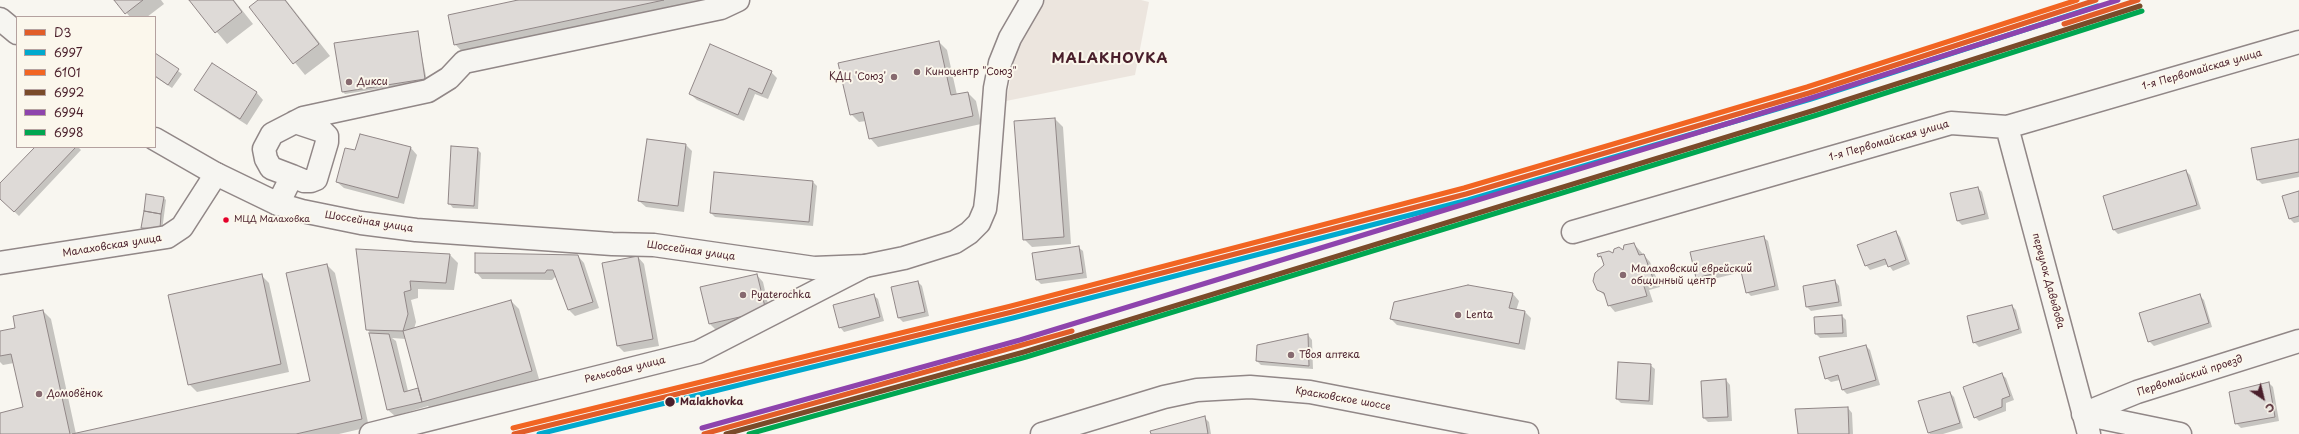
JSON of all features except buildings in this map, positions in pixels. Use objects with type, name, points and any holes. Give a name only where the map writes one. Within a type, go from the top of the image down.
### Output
[{"type":"street","points":[[295,122],[322,131],[327,136],[327,142],[316,179],[310,181],[304,181],[271,168],[266,159],[264,149],[272,134],[295,122],[316,115],[428,91],[449,78],[464,62],[721,8],[738,0]]},
{"type":"street","name":"Шоссейная улица","points":[[156,140],[216,174],[278,204],[302,211],[361,223],[416,230],[612,244],[654,245],[814,268],[865,266],[904,258],[955,242],[969,233],[979,223],[985,210],[995,88],[1000,63],[1010,38],[1032,0]]},
{"type":"street","points":[[0,19],[16,32]]},
{"type":"street","name":"1-я Первомайская улица","points":[[1573,232],[1951,123],[2007,127],[2299,42]]},
{"type":"street","name":"переулок Давыдова","points":[[2007,127],[2086,424]]},
{"type":"street","name":"Малаховская улица","points":[[0,263],[167,237],[182,227],[216,174]]},
{"type":"street","points":[[278,204],[292,176]]},
{"type":"street","name":"Рельсовая улица","points":[[371,434],[698,352],[865,266]]},
{"type":"street","name":"Первомайский проезд","points":[[2086,424],[2137,392],[2299,341]]},
{"type":"street","name":"Красковское шоссе","points":[[1042,434],[1164,397],[1197,390],[1250,387],[1310,392],[1527,434]]},
{"type":"street","points":[[2086,424],[2180,434]]},
{"type":"shaded area","points":[[1044,0],[1141,0],[1149,2],[1135,75],[1006,101],[1017,47]]},
{"type":"transit line","name":"6101","points":[[513,428],[1011,306],[1464,188],[1807,87],[2077,0]]},
{"type":"transit line","name":"D3","points":[[514,434],[1012,312],[1466,194],[1809,93],[2096,0]]},
{"type":"transit line","name":"6994","points":[[702,428],[1020,340],[1811,98],[2118,0]]},
{"type":"transit line","name":"D3","points":[[2064,24],[2138,0]]},
{"type":"transit line","name":"6997","points":[[539,434],[1013,318],[1468,200],[1811,99],[2098,6]]},
{"type":"transit line","name":"6992","points":[[726,434],[1024,352],[1815,110],[2140,6]]},
{"type":"transit line","name":"6998","points":[[749,434],[1026,357],[1817,115],[2142,11]]},
{"type":"transit line","name":"D3","points":[[704,434],[1072,331]]},
{"type":"place","name":"Киноцентр \"Союз\"","points":[[917,72]]},
{"type":"place","name":"КДЦ 'Союз'","points":[[894,77]]},
{"type":"place","name":"Дикси","points":[[349,82]]},
{"type":"place","name":"МЦД Малаховка","points":[[226,220]]},
{"type":"place","name":"Малаховский еврейский общинный центр","points":[[1623,275]]},
{"type":"place","name":"Pyaterochka","points":[[743,295]]},
{"type":"place","name":"Lenta","points":[[1458,315]]},
{"type":"place","name":"Твоя аптека","points":[[1291,355]]},
{"type":"place","name":"Домовёнок","points":[[39,394]]},
{"type":"place","name":"Malakhovka","points":[[670,402]]},
{"type":"district","name":"MALAKHOVKA","points":[[1110,59]]}]
